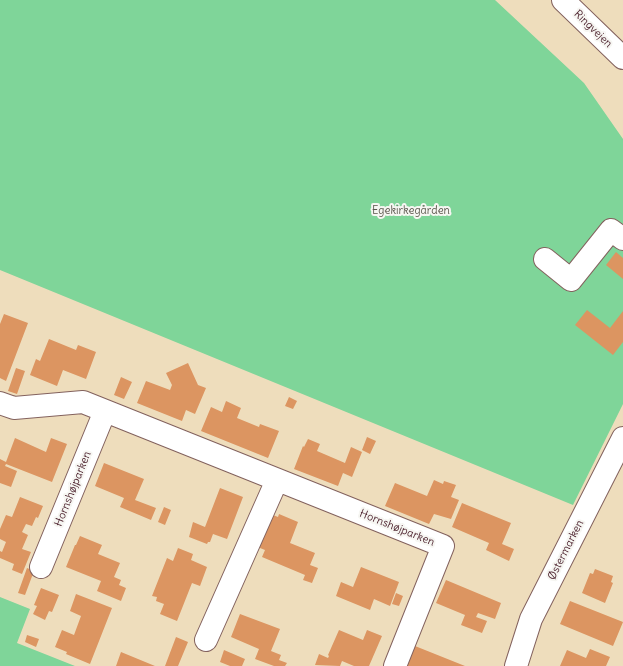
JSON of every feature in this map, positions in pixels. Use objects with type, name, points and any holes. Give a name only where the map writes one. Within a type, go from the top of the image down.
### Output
[{"type":"street","name":"Ringvejen","points":[[563,0],[623,58]]},
{"type":"street","points":[[545,259],[571,280],[611,230],[623,240]]},
{"type":"street","name":"Hornshøjparken","points":[[0,403],[14,408],[83,402],[443,546],[395,666]]},
{"type":"street","name":"Hornshøjparken","points":[[41,567],[105,411]]},
{"type":"street","name":"Østermarken","points":[[516,666],[531,619],[623,438]]},
{"type":"street","points":[[206,640],[277,480]]},
{"type":"green space","name":"Egekirkegården","points":[[0,0],[495,0],[584,83],[623,139],[623,404],[573,505],[0,270]]},
{"type":"green space","points":[[0,597],[30,609],[17,643],[75,666],[0,666]]},
{"type":"building","points":[[616,252],[623,258],[623,279],[606,265]]},
{"type":"building","points":[[587,310],[610,328],[623,311],[623,342],[613,355],[575,325]]},
{"type":"building","points":[[4,314],[28,323],[6,381],[0,378],[0,324]]},
{"type":"building","points":[[49,339],[76,350],[78,345],[96,352],[86,379],[63,370],[57,386],[30,375],[36,359],[40,361]]},
{"type":"building","points":[[188,363],[198,385],[206,388],[195,414],[186,410],[182,421],[137,403],[146,381],[170,390],[172,385],[166,373]]},
{"type":"building","points":[[16,368],[25,371],[17,394],[8,391]]},
{"type":"building","points":[[121,377],[132,382],[124,399],[114,395]]},
{"type":"building","points":[[289,397],[297,401],[293,409],[285,406]]},
{"type":"building","points":[[226,401],[241,408],[237,418],[259,427],[260,424],[279,431],[268,458],[201,431],[211,407],[222,412]]},
{"type":"building","points":[[367,437],[376,441],[370,454],[362,450]]},
{"type":"building","points":[[15,438],[46,452],[51,438],[67,444],[52,482],[6,464],[5,466],[17,471],[11,487],[0,483],[0,459],[6,462]]},
{"type":"building","points":[[308,439],[320,444],[317,451],[345,463],[351,447],[362,452],[352,477],[343,473],[338,486],[294,469],[303,446],[304,447]]},
{"type":"building","points":[[104,463],[144,479],[135,500],[156,508],[151,520],[120,507],[124,498],[95,486]]},
{"type":"building","points":[[434,480],[443,484],[444,481],[456,485],[451,497],[459,500],[451,519],[434,514],[429,524],[385,506],[395,483],[427,496]]},
{"type":"building","points":[[220,488],[243,497],[227,539],[213,534],[210,542],[207,544],[189,537],[193,522],[205,527]]},
{"type":"building","points":[[20,497],[43,506],[38,518],[36,517],[32,526],[26,524],[22,532],[28,535],[22,549],[31,552],[22,574],[12,570],[14,564],[0,558],[0,551],[2,552],[6,542],[0,539],[0,529],[6,515],[12,517]]},
{"type":"building","points":[[462,503],[511,523],[502,544],[514,549],[509,561],[486,550],[489,543],[452,527]]},
{"type":"building","points":[[164,507],[171,510],[165,525],[158,522]]},
{"type":"building","points":[[268,513],[278,517],[279,514],[298,522],[290,543],[315,553],[310,565],[318,568],[312,583],[303,580],[305,575],[262,557],[265,550],[255,546]]},
{"type":"building","points":[[80,536],[102,545],[98,554],[120,563],[114,577],[121,580],[119,585],[126,588],[121,601],[97,591],[101,581],[66,567]]},
{"type":"building","points":[[178,548],[193,554],[191,560],[207,567],[200,586],[192,583],[177,621],[160,614],[164,604],[156,601],[157,597],[152,596],[167,558],[173,561]]},
{"type":"building","points":[[361,567],[399,582],[390,606],[374,599],[370,610],[336,596],[341,582],[353,587]]},
{"type":"building","points":[[27,568],[34,571],[25,595],[18,593]]},
{"type":"building","points":[[595,569],[613,576],[611,582],[613,583],[605,603],[582,593],[590,573],[593,574]]},
{"type":"building","points":[[446,580],[501,603],[495,619],[478,613],[476,617],[487,621],[482,633],[461,625],[465,615],[436,603]]},
{"type":"building","points":[[41,588],[59,595],[52,612],[49,611],[45,620],[33,614],[37,606],[34,605]]},
{"type":"building","points":[[396,593],[403,596],[399,606],[392,604]]},
{"type":"building","points":[[76,594],[112,608],[90,664],[66,654],[67,652],[55,647],[62,630],[74,635],[81,616],[70,611]]},
{"type":"building","points":[[570,601],[623,622],[613,646],[560,624]]},
{"type":"building","points":[[240,614],[280,629],[271,651],[281,655],[279,660],[287,663],[285,666],[274,666],[255,659],[259,649],[231,637]]},
{"type":"building","points":[[339,630],[363,640],[367,630],[382,636],[369,666],[354,666],[342,661],[340,666],[315,665],[319,654],[328,658]]},
{"type":"building","points":[[27,635],[39,639],[36,647],[25,642]]},
{"type":"building","points":[[176,637],[188,642],[178,666],[165,666]]},
{"type":"building","points":[[415,646],[465,666],[407,666]]},
{"type":"building","points":[[590,649],[610,657],[606,666],[560,666],[567,650],[586,658]]},
{"type":"building","points":[[224,650],[245,659],[242,666],[230,666],[220,662]]},
{"type":"building","points":[[121,652],[155,666],[116,666]]}]
